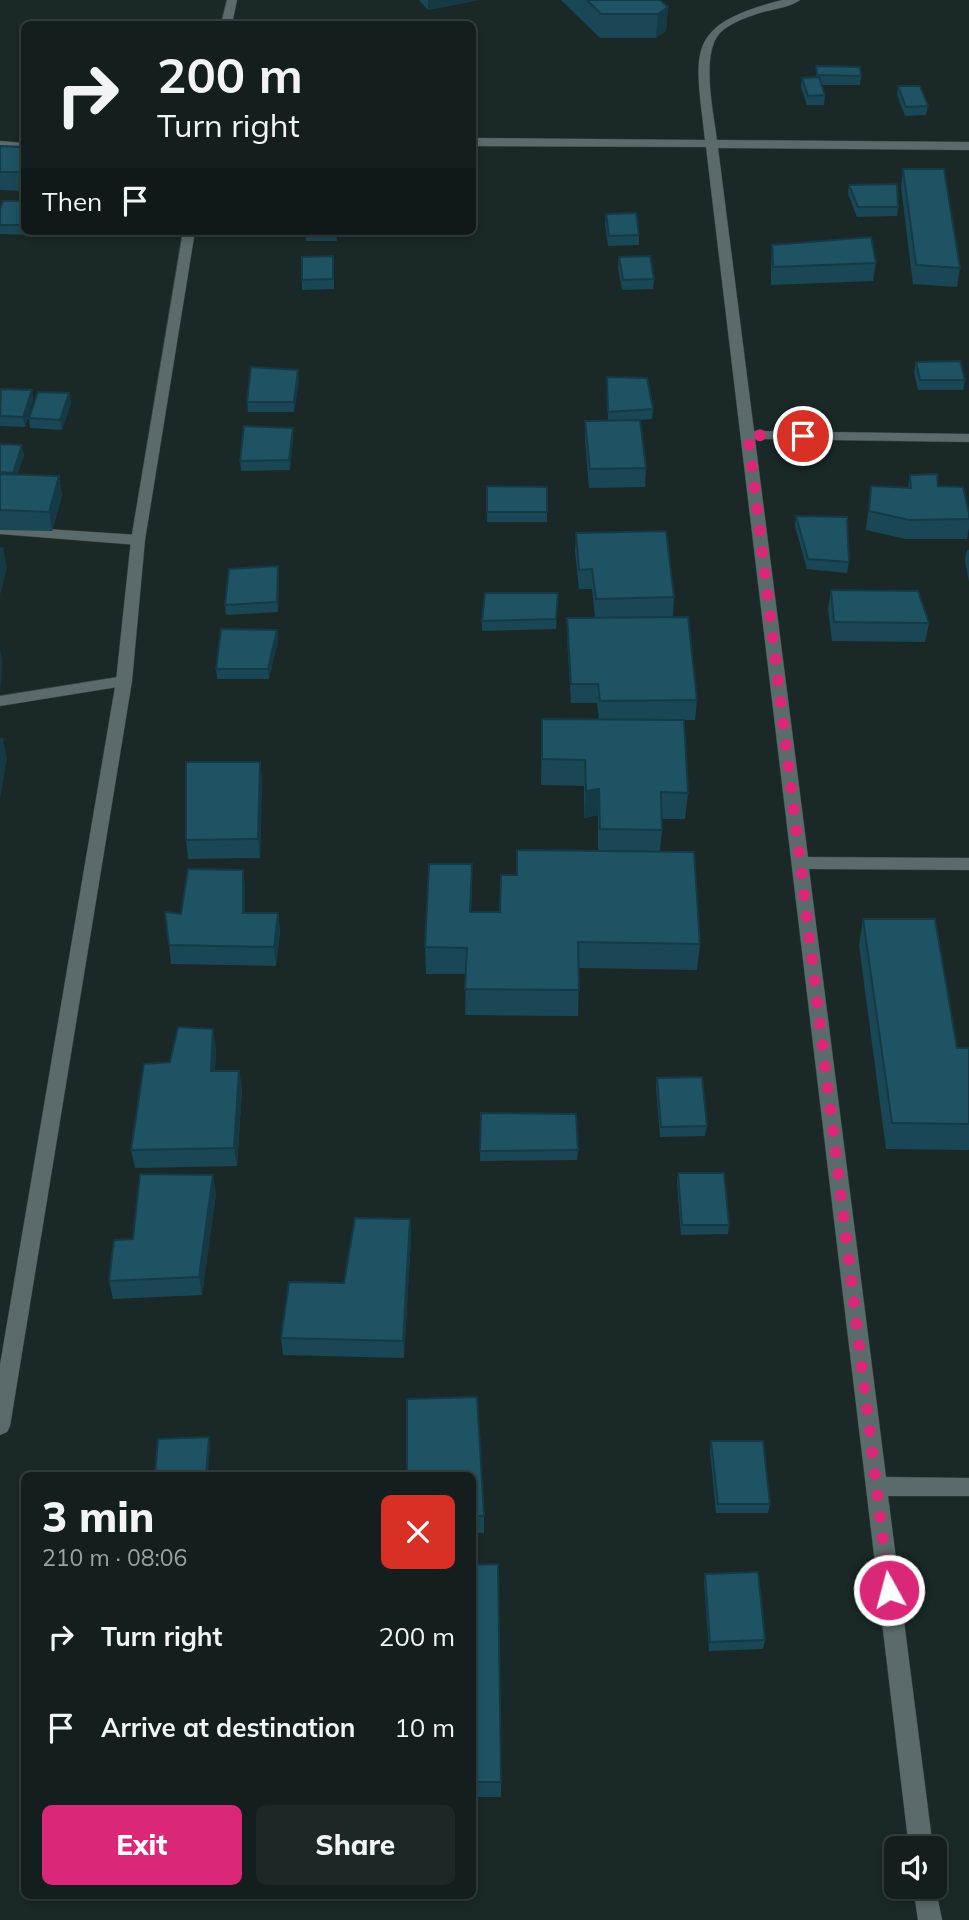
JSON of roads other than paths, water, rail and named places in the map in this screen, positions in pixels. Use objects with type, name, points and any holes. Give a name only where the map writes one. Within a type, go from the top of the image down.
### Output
[{"type":"street","points":[[228,21],[232,0]]},
{"type":"street","points":[[795,0],[741,14],[709,37],[703,53],[712,146],[920,1836]]},
{"type":"street","points":[[476,142],[969,146]]},
{"type":"street","points":[[0,145],[21,146]]},
{"type":"street","points":[[0,1426],[124,681],[138,540],[188,235]]},
{"type":"street","points":[[748,435],[969,439]]},
{"type":"street","points":[[0,530],[138,540]]},
{"type":"street","points":[[0,701],[124,681]]},
{"type":"street","points":[[800,863],[969,863]]},
{"type":"street","points":[[877,1486],[969,1487]]},
{"type":"street","points":[[927,1899],[930,1920]]}]
